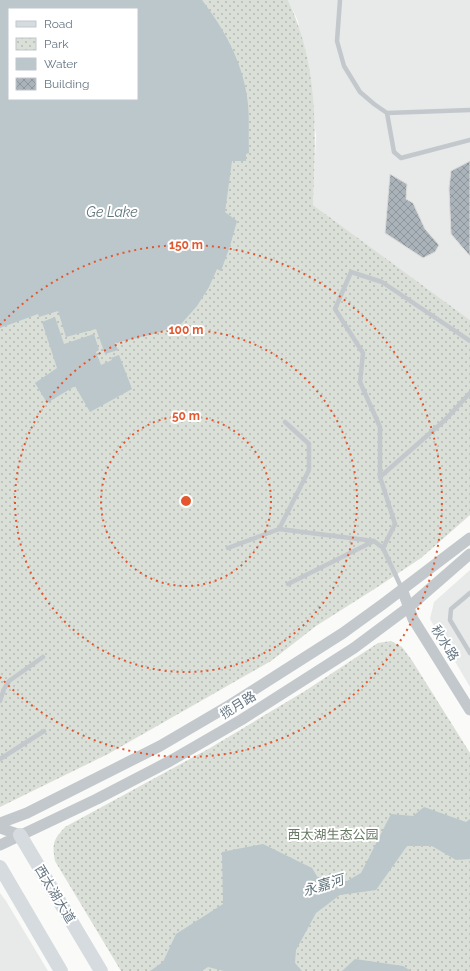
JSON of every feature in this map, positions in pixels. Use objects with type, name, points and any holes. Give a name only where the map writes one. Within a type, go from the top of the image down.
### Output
[{"type":"main road","name":"西太湖大道","points":[[20,835],[101,971]]},
{"type":"main road","points":[[0,867],[62,971]]},
{"type":"street","name":"揽月路","points":[[0,823],[33,810],[153,750],[230,706],[343,633],[470,538]]},
{"type":"street","name":"揽月路","points":[[0,845],[170,761],[235,724],[354,648],[409,607],[470,554]]},
{"type":"street","name":"秋水路","points":[[402,589],[413,619],[470,710]]},
{"type":"street","points":[[0,828],[20,835]]},
{"type":"lane","points":[[340,0],[337,41],[344,66],[360,92],[374,104],[387,113],[470,110]]},
{"type":"lane","points":[[387,113],[394,152],[401,158],[470,140]]},
{"type":"lane","points":[[383,548],[395,524],[380,477],[380,427],[360,382],[363,353],[334,309],[351,272],[382,282],[470,341]]},
{"type":"lane","points":[[380,477],[445,420],[470,393]]},
{"type":"lane","points":[[279,529],[309,470],[309,444],[284,422]]},
{"type":"lane","points":[[228,548],[279,529],[374,541],[383,548],[402,589]]},
{"type":"lane","points":[[288,584],[374,541]]},
{"type":"lane","points":[[470,593],[452,609],[450,620],[470,653]]},
{"type":"lane","points":[[0,699],[9,681],[43,657]]},
{"type":"lane","points":[[0,759],[44,731]]},
{"type":"shaded area","points":[[288,0],[470,0],[470,320],[313,205],[316,135],[298,21]]},
{"type":"shaded area","points":[[470,570],[470,687],[430,619],[434,602]]},
{"type":"shaded area","points":[[0,893],[6,901],[48,971],[0,971]]},
{"type":"green space","points":[[0,0],[288,0],[298,25],[310,75],[315,126],[313,205],[470,320],[470,515],[421,558],[316,626],[271,661],[108,754],[0,807]]},
{"type":"green space","name":"西太湖生态公园","points":[[391,641],[402,647],[411,659],[470,753],[470,971],[121,971],[55,861],[54,842],[61,831],[65,827],[210,748],[305,691],[378,643]]},
{"type":"water","name":"Ge Lake","points":[[0,0],[202,0],[218,22],[236,58],[245,84],[248,111],[249,153],[246,154],[246,161],[232,161],[225,212],[237,221],[221,271],[217,269],[209,287],[197,306],[181,324],[154,334],[115,343],[118,350],[105,354],[96,329],[66,337],[58,311],[39,317],[38,314],[0,328]]},
{"type":"water","points":[[55,317],[64,344],[94,334],[99,350],[96,352],[101,365],[112,360],[111,358],[119,355],[132,389],[90,412],[75,386],[47,403],[35,383],[57,368],[42,322]]},
{"type":"water","points":[[424,807],[466,822],[470,819],[470,859],[456,860],[432,846],[407,846],[376,890],[340,895],[316,913],[296,950],[295,963],[302,971],[224,971],[208,967],[202,971],[150,971],[163,962],[176,934],[223,904],[222,852],[263,844],[312,868],[324,888],[333,889],[361,873],[391,814],[413,816]]},
{"type":"water","points":[[355,959],[403,966],[411,971],[342,971]]},
{"type":"building","points":[[470,161],[470,256],[451,234],[449,188],[451,171]]},
{"type":"building","points":[[390,174],[407,184],[406,199],[413,203],[425,229],[439,245],[435,252],[423,258],[385,233]]},
{"type":"water label","name":"永嘉河","points":[[323,885]]}]
